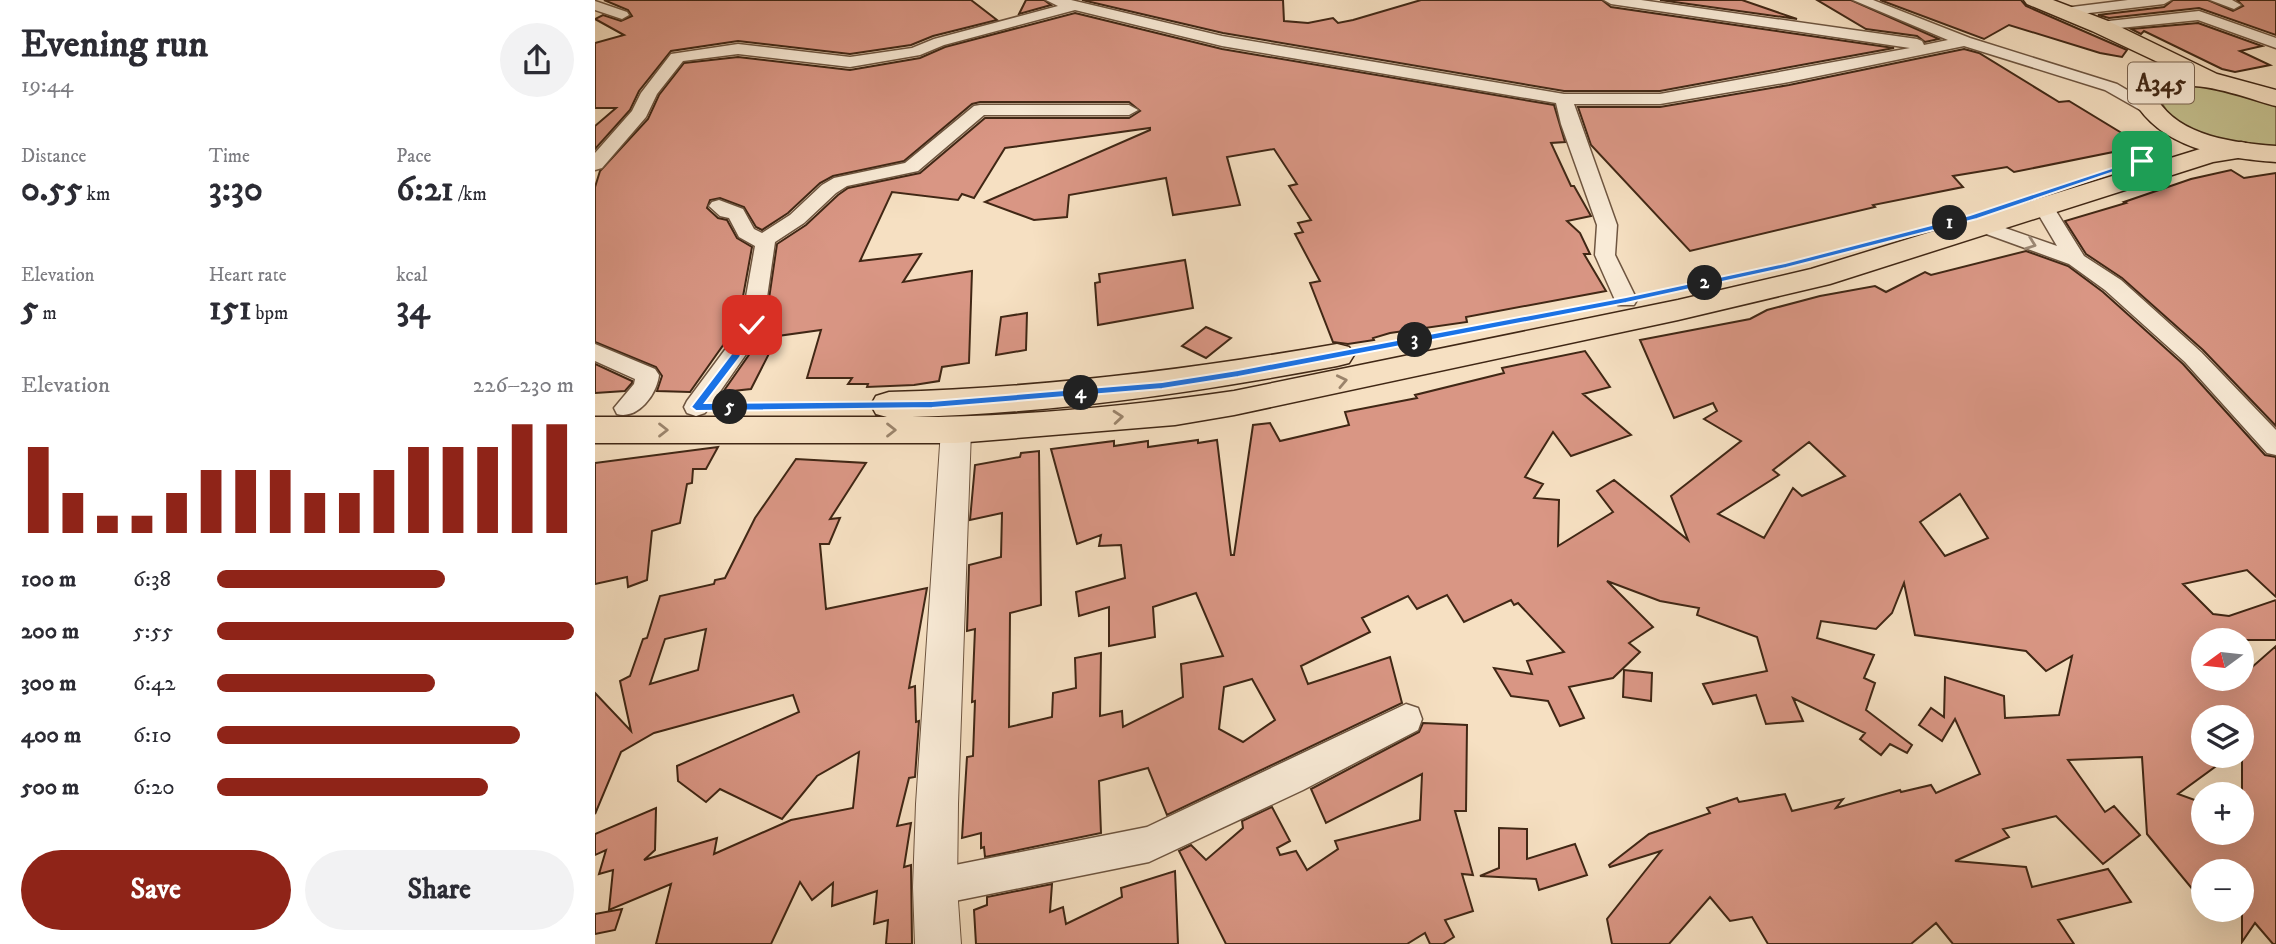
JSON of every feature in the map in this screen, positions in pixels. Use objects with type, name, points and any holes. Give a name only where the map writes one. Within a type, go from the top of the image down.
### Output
[{"type":"main road","name":"A345","points":[[2020,0],[2128,47],[2157,66],[2163,74],[2155,99]]},
{"type":"main road","name":"A345","points":[[2034,0],[2060,8],[2190,70],[2276,99]]},
{"type":"main road","name":"A345","points":[[2155,99],[2198,80],[2228,84]]},
{"type":"main road","name":"A345","points":[[2155,99],[2202,141],[2261,154]]},
{"type":"main road","points":[[611,408],[932,404],[1162,385],[1238,374],[1626,300],[1883,242],[1973,217],[2121,169],[2164,148],[2170,135],[2169,129],[2155,99]]},
{"type":"main road","points":[[595,430],[956,430],[1161,413],[1234,403],[1793,283],[1985,227],[2209,155],[2261,154]]},
{"type":"street","points":[[1053,0],[1222,41],[1564,99],[1660,99],[1789,77],[1965,41]]},
{"type":"street","points":[[1611,0],[1936,47]]},
{"type":"street","points":[[1860,0],[1965,41],[2155,99]]},
{"type":"street","points":[[2060,8],[2164,0]]},
{"type":"street","points":[[2217,0],[2234,5]]},
{"type":"street","points":[[595,5],[622,15]]},
{"type":"street","points":[[595,164],[640,113],[649,93],[672,67],[677,57],[738,49],[850,62],[915,52],[939,42],[1073,6]]},
{"type":"street","points":[[2100,26],[2199,15],[2276,44]]},
{"type":"street","points":[[1564,99],[1570,124],[1607,225],[1605,255],[1626,300]]},
{"type":"street","points":[[763,241],[797,219],[829,189],[841,182],[911,167],[981,110],[1129,110]]},
{"type":"street","points":[[696,407],[736,354],[752,325],[765,246],[763,241],[746,233],[736,213],[727,212],[719,206]]},
{"type":"street","points":[[2044,208],[2076,260]]},
{"type":"street","points":[[1985,227],[2076,260],[2113,285],[2193,357],[2276,446]]},
{"type":"street","points":[[595,352],[647,375],[646,386],[611,408]]},
{"type":"street","points":[[938,944],[935,887],[937,804],[956,430]]},
{"type":"street","points":[[935,887],[1149,844],[1291,778],[1406,719]]},
{"type":"shaded area","points":[[2197,86],[2220,88],[2276,105],[2276,147],[2228,142],[2179,123],[2161,100],[2173,90]]},
{"type":"building","points":[[604,0],[971,0],[997,20],[933,36],[911,45],[850,54],[738,41],[671,51],[639,91],[630,110],[595,149],[595,126],[616,108],[595,108],[595,43],[624,35],[595,19],[603,15],[621,21],[632,16],[628,10]]},
{"type":"building","points":[[1026,0],[1044,0],[1051,5],[1019,14]]},
{"type":"building","points":[[1082,0],[1283,0],[1284,21],[1308,23],[1333,18],[1338,23],[1421,0],[1602,0],[1611,7],[1894,48],[1660,91],[1564,91],[1223,33]]},
{"type":"building","points":[[1660,0],[1742,0],[1797,19]]},
{"type":"building","points":[[1817,0],[1851,0],[1939,39],[1925,42],[1917,36],[1866,29]]},
{"type":"building","points":[[1880,0],[2021,0],[2026,6],[2127,50],[2122,57],[2100,53],[2009,25],[1984,39]]},
{"type":"building","points":[[2173,0],[2208,0],[2233,11],[2243,6],[2237,0],[2276,0],[2276,35],[2199,8],[2109,18],[2098,15],[2164,7]]},
{"type":"building","points":[[1075,13],[1222,49],[1554,105],[1565,142],[1551,143],[1571,186],[1574,186],[1591,216],[1567,221],[1580,233],[1590,254],[1584,254],[1606,291],[1466,317],[1467,322],[1390,333],[1373,338],[1374,340],[1348,344],[1333,342],[1310,283],[1320,281],[1295,234],[1303,232],[1298,223],[1311,220],[1289,186],[1297,184],[1274,149],[1227,157],[1240,205],[1173,215],[1166,178],[1069,195],[1067,217],[1034,220],[985,202],[1150,128],[1005,148],[974,198],[962,194],[958,200],[892,192],[860,261],[921,254],[903,282],[972,271],[969,363],[942,367],[939,381],[914,385],[867,387],[868,384],[848,384],[852,378],[807,378],[821,330],[778,336],[751,389],[723,392],[760,339],[765,326],[777,244],[806,225],[848,188],[920,173],[985,118],[1129,118],[1140,111],[1129,102],[980,102],[972,104],[904,161],[833,176],[820,183],[788,213],[762,230],[756,227],[744,207],[720,198],[710,200],[707,208],[718,218],[727,220],[737,238],[752,247],[738,324],[690,392],[657,391],[662,376],[656,367],[595,342],[595,187],[600,171],[648,119],[659,95],[684,63],[738,57],[850,70],[920,58],[945,47]]},
{"type":"building","points":[[2198,23],[2262,46],[2240,51],[2270,65],[2235,72],[2222,69],[2144,31],[2141,34],[2131,29]]},
{"type":"building","points":[[1964,49],[1979,53],[2059,102],[2069,101],[2143,146],[2014,172],[2007,167],[1953,176],[1963,187],[1873,205],[1875,207],[1690,251],[1591,145],[1578,107],[1660,107],[1789,85]]},
{"type":"building","points":[[2231,170],[2244,178],[2276,173],[2276,426],[2203,350],[2122,278],[2086,254],[2065,221],[2126,203],[2124,202],[2191,179]]},
{"type":"building","points":[[2026,251],[2068,266],[2103,292],[2183,364],[2265,455],[2276,457],[2276,597],[2247,570],[2183,584],[2213,614],[2229,616],[2276,600],[2276,640],[2254,640],[2254,628],[2191,628],[2191,691],[2254,691],[2254,665],[2276,646],[2276,944],[2273,944],[2255,923],[2242,942],[2242,922],[2254,922],[2254,859],[2191,859],[2191,887],[2147,834],[2142,757],[2068,760],[2105,812],[2114,806],[2140,835],[2103,864],[2056,816],[2003,829],[2009,837],[1955,861],[2026,867],[2032,887],[2108,869],[2131,902],[2058,920],[2074,944],[1953,944],[1936,923],[1911,944],[1768,944],[1752,917],[1730,921],[1710,897],[1669,944],[1612,944],[1607,919],[1661,851],[1610,867],[1609,865],[1649,834],[1710,813],[1707,808],[1737,798],[1739,802],[1785,794],[1792,811],[1843,799],[1836,808],[1900,790],[1901,792],[1931,785],[1936,793],[1980,774],[1955,719],[1942,741],[1919,725],[1931,708],[1944,717],[1945,677],[2004,696],[2005,718],[2059,715],[2072,656],[2046,671],[2026,651],[1915,635],[1904,583],[1892,613],[1876,629],[1821,621],[1817,638],[1874,655],[1864,678],[1875,683],[1866,710],[1912,745],[1907,753],[1890,744],[1881,755],[1860,739],[1865,733],[1793,698],[1803,721],[1766,724],[1756,695],[1713,704],[1703,684],[1767,671],[1757,637],[1697,615],[1699,608],[1660,601],[1607,581],[1653,627],[1629,643],[1640,652],[1613,678],[1569,687],[1584,718],[1560,726],[1548,701],[1511,696],[1494,668],[1532,674],[1527,661],[1564,652],[1518,603],[1514,605],[1511,600],[1464,622],[1447,595],[1417,609],[1408,596],[1362,618],[1370,632],[1301,666],[1308,684],[1390,657],[1402,703],[1167,815],[1148,768],[1099,781],[1101,833],[985,857],[984,847],[981,848],[981,833],[962,838],[967,757],[973,756],[975,701],[972,702],[975,629],[967,631],[969,565],[1001,557],[1002,513],[970,520],[975,465],[1039,451],[1041,605],[1010,613],[1009,727],[1052,717],[1053,693],[1076,688],[1075,658],[1101,653],[1100,716],[1122,711],[1123,727],[1183,697],[1181,664],[1223,656],[1196,593],[1153,607],[1155,637],[1109,646],[1109,607],[1079,616],[1076,592],[1125,578],[1121,545],[1099,546],[1101,535],[1077,544],[1051,449],[1114,441],[1114,446],[1148,441],[1148,447],[1217,440],[1231,555],[1234,555],[1253,425],[1270,423],[1280,441],[1349,425],[1345,412],[1417,398],[1415,395],[1504,373],[1502,368],[1585,351],[1610,387],[1583,394],[1631,435],[1571,456],[1553,432],[1525,477],[1543,484],[1534,498],[1559,500],[1558,546],[1613,512],[1597,491],[1614,480],[1688,540],[1671,496],[1741,441],[1704,419],[1717,411],[1713,403],[1674,418],[1640,340],[1750,319],[1767,310],[1820,296],[1875,286],[1886,292],[1925,272],[1931,275]],"holes":[[[1809,442],[1845,476],[1802,496],[1793,488],[1764,538],[1718,514],[1779,475],[1773,470]],[[1960,494],[1988,538],[1945,556],[1920,522]],[[1252,679],[1275,720],[1243,742],[1219,729],[1224,687]],[[2191,705],[2254,705],[2254,768],[2242,768],[2242,782],[2254,782],[2254,845],[2191,845],[2191,799],[2178,794],[2214,768],[2191,768]]]},
{"type":"building","points":[[1185,260],[1193,308],[1098,325],[1095,283],[1100,282],[1099,274]]},
{"type":"building","points":[[1027,313],[1026,350],[996,355],[1001,317]]},
{"type":"building","points":[[1206,327],[1231,338],[1206,358],[1182,346]]},
{"type":"building","points":[[595,364],[632,383],[625,391],[595,393]]},
{"type":"building","points":[[718,447],[706,469],[693,469],[692,483],[687,484],[680,523],[652,531],[647,580],[628,587],[627,577],[595,584],[595,463]]},
{"type":"building","points":[[796,459],[866,463],[830,519],[840,518],[829,544],[820,544],[826,609],[927,588],[909,688],[915,686],[916,722],[919,721],[915,777],[909,778],[897,826],[911,823],[904,867],[911,865],[912,944],[886,944],[888,920],[874,924],[877,891],[832,906],[833,883],[812,900],[800,882],[771,944],[656,944],[671,884],[609,910],[613,870],[599,874],[606,850],[595,855],[595,834],[656,808],[655,850],[644,860],[717,838],[714,854],[791,820],[853,808],[859,752],[817,776],[782,819],[720,789],[706,802],[678,781],[677,766],[799,712],[793,695],[654,733],[621,752],[595,814],[595,693],[631,731],[620,681],[630,676],[643,639],[647,638],[660,596],[714,584],[715,580],[725,578],[755,518]],"holes":[[[706,629],[698,670],[650,684],[665,639]]]},
{"type":"building","points":[[1624,670],[1652,673],[1651,701],[1623,697]]},
{"type":"building","points":[[1423,723],[1467,725],[1466,811],[1455,811],[1473,875],[1462,874],[1473,911],[1445,920],[1454,937],[1443,944],[1430,944],[1425,933],[1407,944],[1226,944],[1179,851],[1191,845],[1206,860],[1243,828],[1242,821],[1272,807],[1290,841],[1277,848],[1280,855],[1296,851],[1307,870],[1338,849],[1335,841],[1420,820],[1422,774],[1326,823],[1311,789],[1419,732]]},
{"type":"building","points":[[1499,828],[1527,829],[1527,859],[1575,844],[1587,875],[1539,890],[1536,879],[1480,876],[1499,868]]},
{"type":"building","points":[[1175,871],[1178,944],[976,944],[974,910],[987,905],[987,897],[1052,884],[1050,912],[1063,907],[1066,924],[1122,897],[1121,888]]},
{"type":"building","points":[[622,909],[615,930],[595,934],[595,914]]},
{"type":"route","points":[[752,325],[720,378],[696,407],[932,404],[1162,385],[1238,374],[1626,300],[1786,266],[1973,217],[2142,161]]}]
